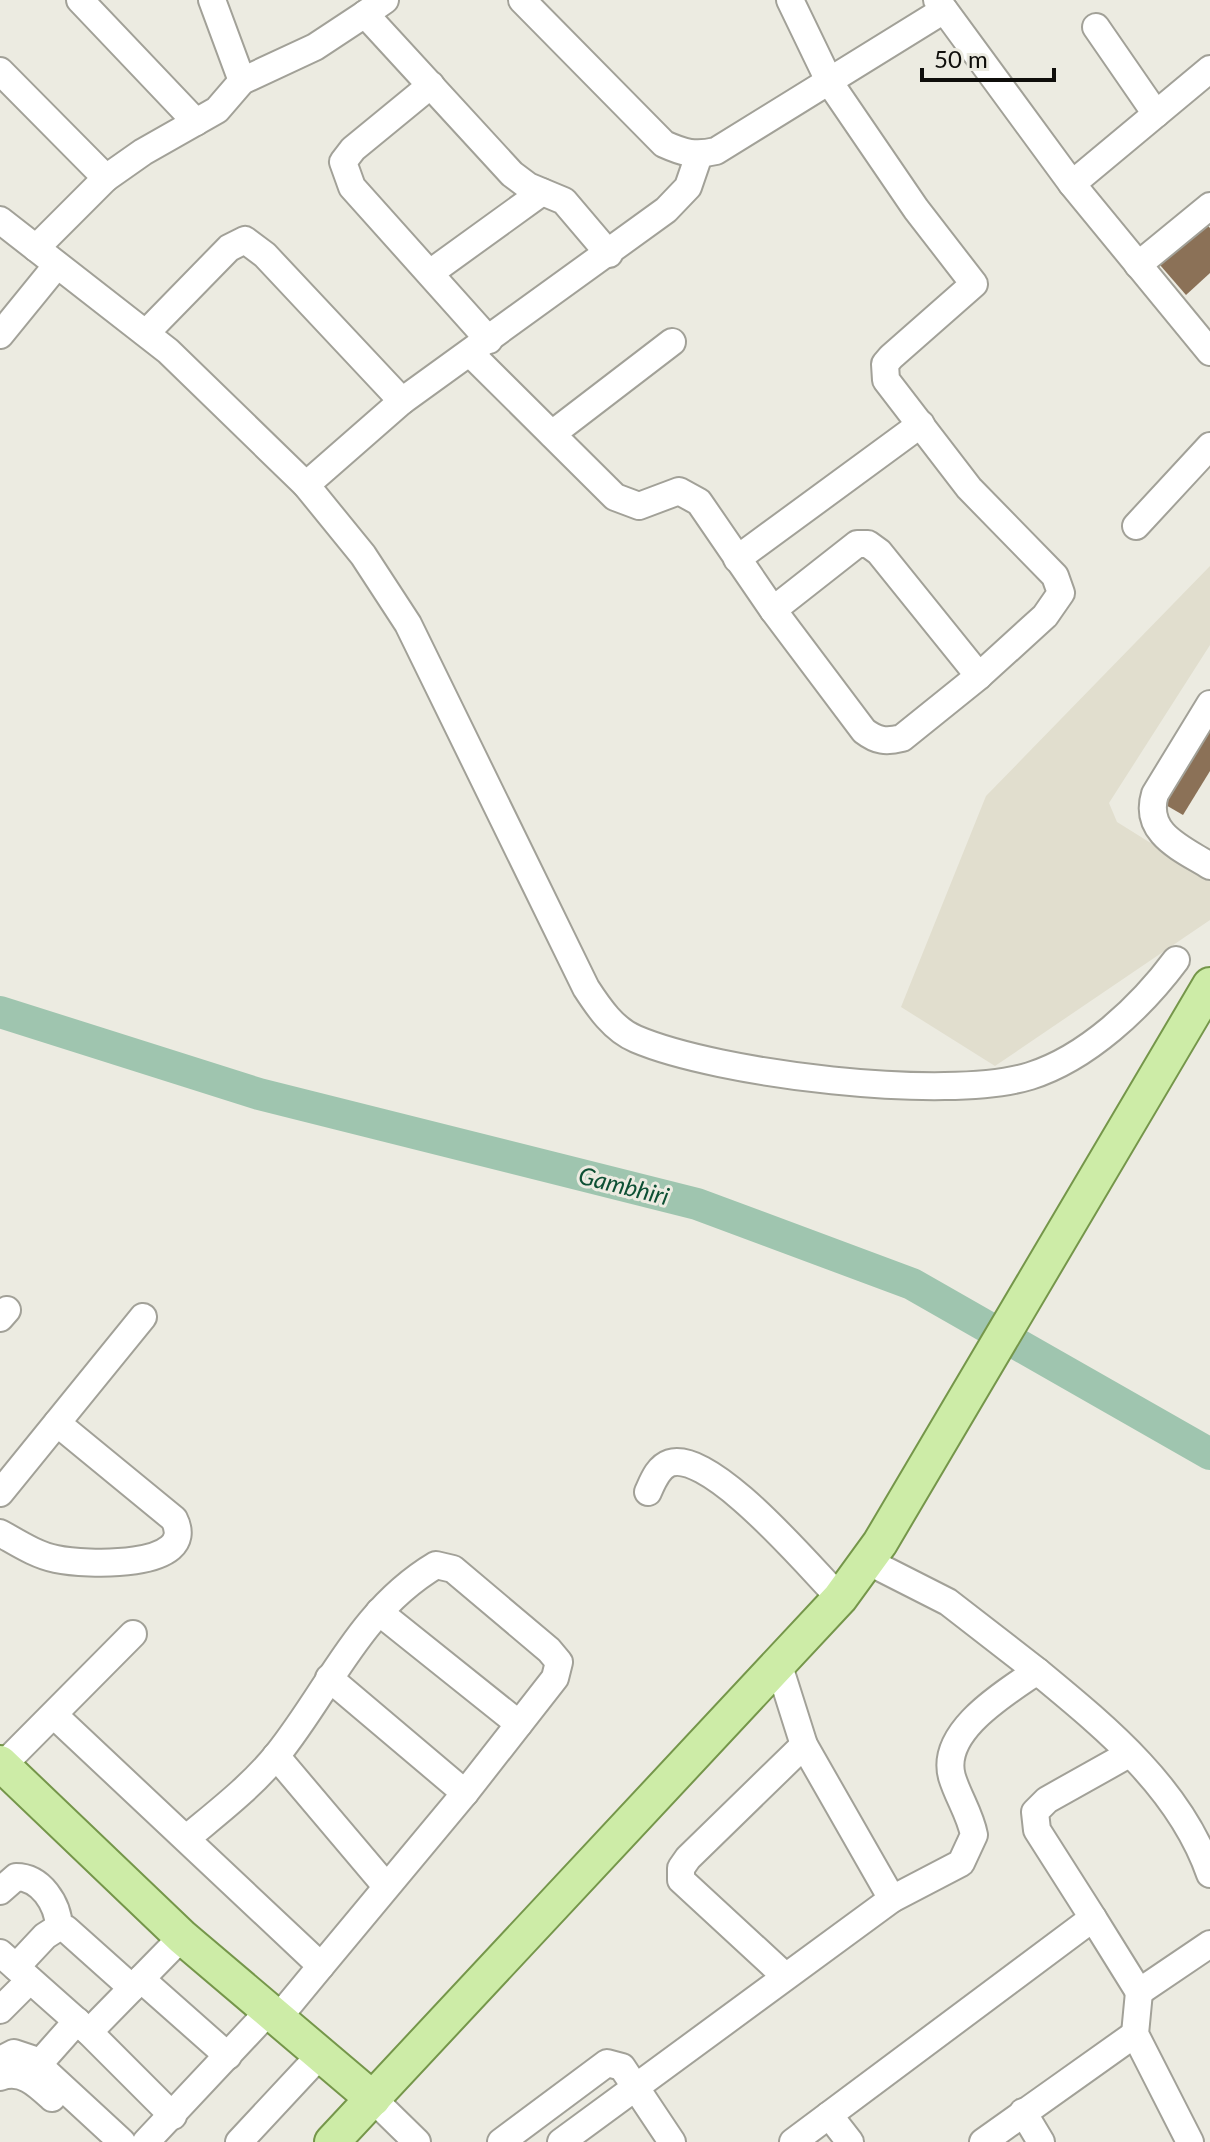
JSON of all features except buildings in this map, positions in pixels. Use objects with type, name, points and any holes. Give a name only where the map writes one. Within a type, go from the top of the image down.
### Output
[{"type":"main road","points":[[332,2142],[834,1605],[880,1543],[1210,986]]},
{"type":"main road","points":[[834,1605],[848,1604],[881,1568],[1210,1024]]},
{"type":"main road","points":[[1,1765],[182,1937],[373,2099]]},
{"type":"street","points":[[80,0],[196,122]]},
{"type":"street","points":[[212,0],[242,81]]},
{"type":"street","points":[[522,0],[664,144],[699,155],[716,151],[830,83],[941,5],[1072,184],[1210,352]]},
{"type":"street","points":[[431,85],[353,149],[343,162],[352,187],[430,273],[479,347],[552,434],[628,505],[648,504],[666,493],[679,491],[691,495],[864,731],[874,739],[889,742],[902,738],[979,676],[1057,604],[1060,585],[969,488],[886,380],[885,364],[974,284],[916,209],[830,83],[790,0]]},
{"type":"street","points":[[36,248],[106,178],[143,152],[217,110],[242,81],[315,47],[375,7],[431,85],[512,174],[564,201],[609,254]]},
{"type":"street","points":[[1096,27],[1156,114]]},
{"type":"street","points":[[1072,184],[1210,69]]},
{"type":"street","points":[[0,71],[106,178]]},
{"type":"street","points":[[306,485],[402,401],[609,254],[680,199],[694,176],[699,155]]},
{"type":"street","points":[[430,273],[542,192]]},
{"type":"street","points":[[1138,265],[1210,206]]},
{"type":"street","points":[[0,220],[146,333],[306,485],[363,555],[408,624],[586,988],[604,1015],[634,1038],[717,1065],[883,1084],[983,1084],[1030,1076],[1065,1059],[1108,1030],[1156,987],[1176,960]]},
{"type":"street","points":[[146,333],[229,248],[245,240],[265,255],[402,401]]},
{"type":"street","points":[[0,335],[57,265]]},
{"type":"street","points":[[552,434],[672,342]]},
{"type":"street","points":[[737,559],[921,424]]},
{"type":"street","points":[[1136,526],[1210,446]]},
{"type":"street","points":[[773,610],[857,544],[868,544],[879,552],[979,676]]},
{"type":"street","points":[[1210,704],[1155,794],[1150,809],[1154,824],[1167,839],[1210,866]]},
{"type":"street","points":[[0,1493],[143,1317]]},
{"type":"street","points":[[0,1533],[34,1551],[75,1562],[145,1559],[170,1550],[177,1541],[179,1529],[174,1519],[57,1423]]},
{"type":"street","points":[[648,1492],[656,1474],[666,1464],[679,1462],[703,1467],[732,1489],[834,1605]]},
{"type":"street","points":[[146,2142],[228,2056],[321,1966],[465,1793],[555,1678],[559,1662],[453,1569],[436,1565],[379,1612],[350,1644],[276,1756],[241,1793],[187,1838]]},
{"type":"street","points":[[881,1568],[948,1602],[1037,1671],[1129,1754],[1159,1782],[1200,1845],[1210,1874]]},
{"type":"street","points":[[379,1612],[519,1724]]},
{"type":"street","points":[[1,1765],[133,1634]]},
{"type":"street","points":[[779,1666],[804,1745],[892,1899]]},
{"type":"street","points":[[561,2142],[892,1899],[951,1869],[969,1852],[974,1835],[972,1821],[951,1774],[957,1743],[965,1729],[999,1698],[1037,1671]]},
{"type":"street","points":[[329,1678],[465,1793]]},
{"type":"street","points":[[54,1715],[321,1966]]},
{"type":"street","points":[[785,1976],[687,1889],[681,1880],[681,1868],[804,1745]]},
{"type":"street","points":[[1129,1754],[1047,1800],[1035,1812],[1037,1830],[1139,1992],[1135,2034],[1190,2142]]},
{"type":"street","points":[[276,1756],[386,1886]]},
{"type":"street","points":[[0,1891],[16,1877],[31,1881],[55,1905],[59,1927]]},
{"type":"street","points":[[793,2142],[1093,1918]]},
{"type":"street","points":[[0,2010],[15,1966],[45,1936],[59,1927],[66,1929],[228,2056]]},
{"type":"street","points":[[12,2061],[83,2027],[136,1984],[182,1937]]},
{"type":"street","points":[[1139,1992],[1210,1944]]},
{"type":"street","points":[[15,1966],[83,2027],[173,2116]]},
{"type":"street","points":[[983,2142],[1135,2034]]},
{"type":"street","points":[[248,2139],[321,2054]]},
{"type":"street","points":[[12,2061],[98,2142]]},
{"type":"street","points":[[12,2061],[122,2142]]},
{"type":"street","points":[[501,2142],[607,2063],[622,2067],[672,2142]]},
{"type":"street","points":[[373,2099],[417,2142]]},
{"type":"street","points":[[1023,2112],[1041,2142]]},
{"type":"street","points":[[829,2115],[850,2142]]},
{"type":"shaded area","points":[[1210,566],[1210,645],[1109,803],[1117,822],[1210,880],[1210,920],[995,1066],[901,1007],[986,796]]},
{"type":"waterway","name":"Gambhiri","points":[[0,1012],[259,1094],[697,1204],[912,1284],[1210,1454]]}]
